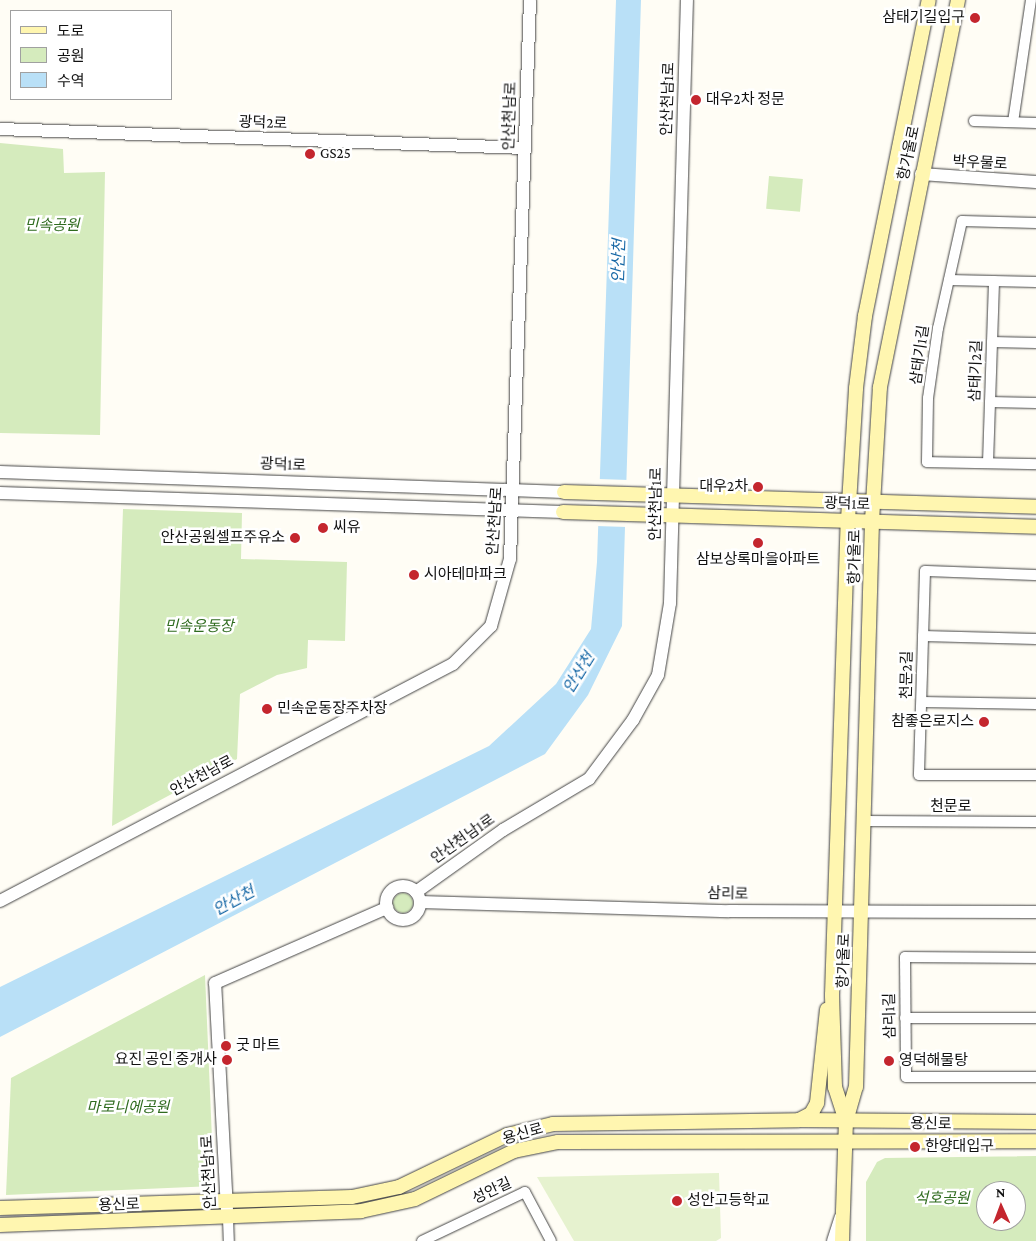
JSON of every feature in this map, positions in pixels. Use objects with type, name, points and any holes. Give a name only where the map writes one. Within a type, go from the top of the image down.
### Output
[{"type":"main road","name":"항가울로","points":[[846,1121],[834,1087],[832,995],[848,520],[856,388],[865,316],[929,0]]},
{"type":"main road","name":"항가울로","points":[[842,1241],[846,1121],[856,1087],[872,521],[880,387],[921,174],[958,0]]},
{"type":"main road","name":"광덕1로","points":[[564,492],[1036,507]]},
{"type":"main road","name":"광덕1로","points":[[563,512],[848,520],[1036,528]]},
{"type":"main road","points":[[798,1120],[810,1114],[817,1103],[823,1027],[832,995]]},
{"type":"main road","name":"용신로","points":[[0,1208],[352,1197],[399,1187],[507,1135],[553,1124],[798,1120],[1036,1122]]},
{"type":"main road","name":"용신로","points":[[0,1225],[228,1218],[361,1211],[415,1199],[514,1151],[558,1142],[845,1140],[1036,1142]]},
{"type":"street","name":"안산천남로","points":[[0,900],[453,664],[491,626],[510,559],[530,0]]},
{"type":"street","name":"안산천남1로","points":[[418,897],[503,830],[589,779],[633,720],[658,675],[670,603],[687,0]]},
{"type":"street","points":[[1013,122],[1031,0]]},
{"type":"street","points":[[974,120],[1036,123]]},
{"type":"street","name":"광덕2로","points":[[0,129],[525,148]]},
{"type":"street","name":"박우물로","points":[[921,174],[1036,182]]},
{"type":"street","name":"삼태기1길","points":[[1036,223],[962,221],[938,328],[928,398],[927,462],[1036,464]]},
{"type":"street","points":[[949,280],[1036,282]]},
{"type":"street","name":"삼태기2길","points":[[988,463],[994,281]]},
{"type":"street","points":[[992,342],[1036,343]]},
{"type":"street","points":[[990,402],[1036,403]]},
{"type":"street","name":"광덕1로","points":[[0,472],[514,488],[564,492]]},
{"type":"street","points":[[0,493],[563,512]]},
{"type":"street","name":"천문2길","points":[[1036,575],[925,571],[919,775],[1036,775]]},
{"type":"street","points":[[923,636],[1036,639]]},
{"type":"street","points":[[922,702],[1036,704]]},
{"type":"street","name":"천문로","points":[[865,821],[1036,822]]},
{"type":"street","points":[[403,886],[418,897],[416,913],[408,919],[393,916],[387,908],[387,897],[394,889],[403,886]]},
{"type":"street","name":"삼리로","points":[[418,897],[729,911],[1036,912]]},
{"type":"street","name":"안산천남1로","points":[[228,1218],[215,983],[387,908]]},
{"type":"street","name":"삼리1길","points":[[1036,958],[905,957],[906,1077],[1036,1077]]},
{"type":"street","points":[[905,1018],[1036,1018]]},
{"type":"street","name":"성안길","points":[[422,1241],[525,1192],[551,1241]]},
{"type":"street","points":[[833,1241],[842,1215]]},
{"type":"street","points":[[228,1218],[229,1241]]},
{"type":"green space","name":"민속공원","points":[[0,143],[63,149],[64,173],[105,172],[100,435],[0,433]]},
{"type":"green space","points":[[769,176],[803,179],[800,212],[766,209]]},
{"type":"green space","name":"민속운동장","points":[[123,509],[242,513],[241,559],[347,562],[345,641],[308,640],[307,668],[277,675],[240,694],[237,759],[112,826]]},
{"type":"green space","points":[[403,893],[410,896],[413,903],[410,910],[403,913],[396,910],[393,903],[396,896]]},
{"type":"green space","name":"마로니에공원","points":[[205,975],[214,1186],[6,1195],[11,1078]]},
{"type":"green space","name":"석호공원","points":[[1036,1156],[1036,1241],[866,1241],[866,1182],[877,1162],[885,1158]]},
{"type":"green space","points":[[719,1173],[721,1238],[716,1241],[574,1241],[537,1177]]},
{"type":"water","name":"안산천","points":[[616,0],[641,0],[622,626],[588,695],[545,754],[0,1037],[0,987],[489,746],[556,684],[591,629],[597,562]]},
{"type":"pier","points":[[598,479],[629,480],[627,527],[596,526]]},
{"type":"place","name":"삼태기길입구","points":[[975,18]]},
{"type":"place","name":"대우2차 정문","points":[[696,100]]},
{"type":"place","name":"GS25","points":[[310,154]]},
{"type":"place","name":"대우2차","points":[[758,487]]},
{"type":"place","name":"씨유","points":[[323,528]]},
{"type":"place","name":"안산공원셀프주유소","points":[[295,538]]},
{"type":"place","name":"삼보상록마을아파트","points":[[758,543]]},
{"type":"place","name":"시아테마파크","points":[[414,575]]},
{"type":"place","name":"민속운동장주차장","points":[[267,709]]},
{"type":"place","name":"참좋은로지스","points":[[984,722]]},
{"type":"place","name":"굿 마트","points":[[226,1046]]},
{"type":"place","name":"요진 공인 중개사","points":[[227,1060]]},
{"type":"place","name":"영덕해물탕","points":[[889,1061]]},
{"type":"place","name":"한양대입구","points":[[915,1147]]},
{"type":"place","name":"성안고등학교","points":[[677,1201]]}]
